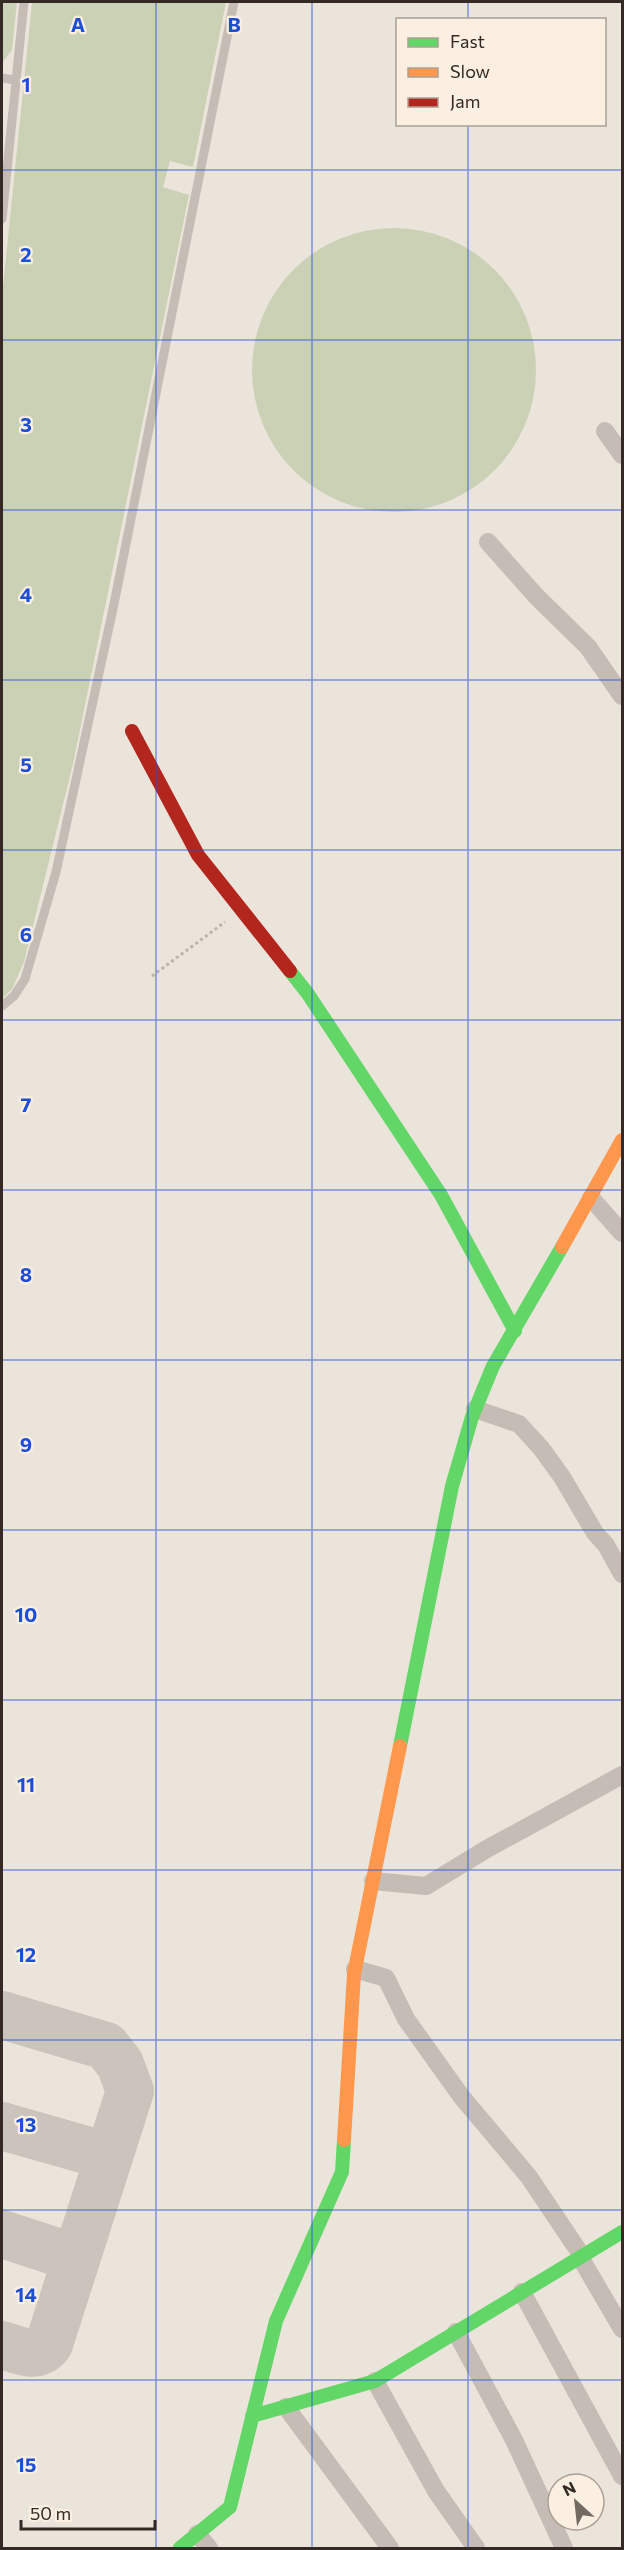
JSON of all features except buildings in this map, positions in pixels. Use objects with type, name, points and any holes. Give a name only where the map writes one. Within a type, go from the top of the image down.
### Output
[{"type":"street","points":[[605,431],[622,455]]},
{"type":"street","points":[[488,542],[536,596],[588,647],[622,696]]},
{"type":"street","points":[[132,731],[198,855],[308,994],[441,1195],[515,1331]]},
{"type":"street","points":[[180,2548],[230,2507],[276,2320],[342,2172],[355,1969],[452,1486],[475,1409],[493,1366],[591,1198],[622,1140]]},
{"type":"street","points":[[591,1198],[622,1233]]},
{"type":"street","points":[[475,1409],[519,1424],[541,1448],[562,1477],[595,1533],[606,1545],[622,1574]]},
{"type":"street","points":[[373,1881],[426,1886],[485,1850],[622,1775]]},
{"type":"street","points":[[355,1969],[386,1978],[412,2028],[461,2096],[529,2177],[581,2257],[622,2329]]},
{"type":"street","points":[[252,2416],[375,2381],[622,2232]]},
{"type":"street","points":[[522,2292],[622,2476]]},
{"type":"street","points":[[456,2332],[514,2440],[564,2548]]},
{"type":"street","points":[[375,2381],[436,2491],[476,2548]]},
{"type":"street","points":[[286,2407],[390,2548]]},
{"type":"street","points":[[197,2534],[209,2548]]},
{"type":"lane","points":[[2,219],[3,186],[24,2]]},
{"type":"lane","points":[[2,1006],[14,996],[25,979],[56,872],[114,604],[234,2]]},
{"type":"lane","points":[[2,78],[15,80]]},
{"type":"path","points":[[152,976],[241,910]]},
{"type":"green space","points":[[2,2],[17,2],[12,50],[2,63]]},
{"type":"green space","points":[[32,2],[226,2],[193,167],[170,161],[163,187],[189,195],[73,764],[24,962],[12,989],[2,999],[2,297]]},
{"type":"green space","points":[[380,228],[408,228],[435,234],[461,245],[495,269],[512,291],[525,316],[534,342],[536,370],[534,398],[525,424],[512,449],[495,471],[461,495],[435,506],[408,512],[380,512],[353,506],[327,495],[293,471],[269,437],[258,411],[252,384],[252,356],[258,329],[269,303],[293,269],[327,245],[353,234]]},
{"type":"taxiway","points":[[2,2015],[106,2046],[120,2064],[130,2091],[49,2344],[39,2352],[33,2353],[2,2345]]},
{"type":"taxiway","points":[[2,2126],[86,2150]]},
{"type":"taxiway","points":[[2,2234],[54,2251]]},
{"type":"traffic: fast","points":[[290,971],[308,994],[441,1195],[515,1331]]},
{"type":"traffic: fast","points":[[400,1746],[452,1486],[472,1417],[493,1366],[562,1247]]},
{"type":"traffic: fast","points":[[180,2548],[230,2507],[276,2321],[342,2172],[344,2140]]},
{"type":"traffic: fast","points":[[252,2416],[375,2381],[622,2232]]},
{"type":"traffic: slow","points":[[562,1247],[622,1140]]},
{"type":"traffic: slow","points":[[344,2140],[354,1974],[400,1746]]},
{"type":"traffic: jam","points":[[132,731],[198,855],[290,971]]}]
